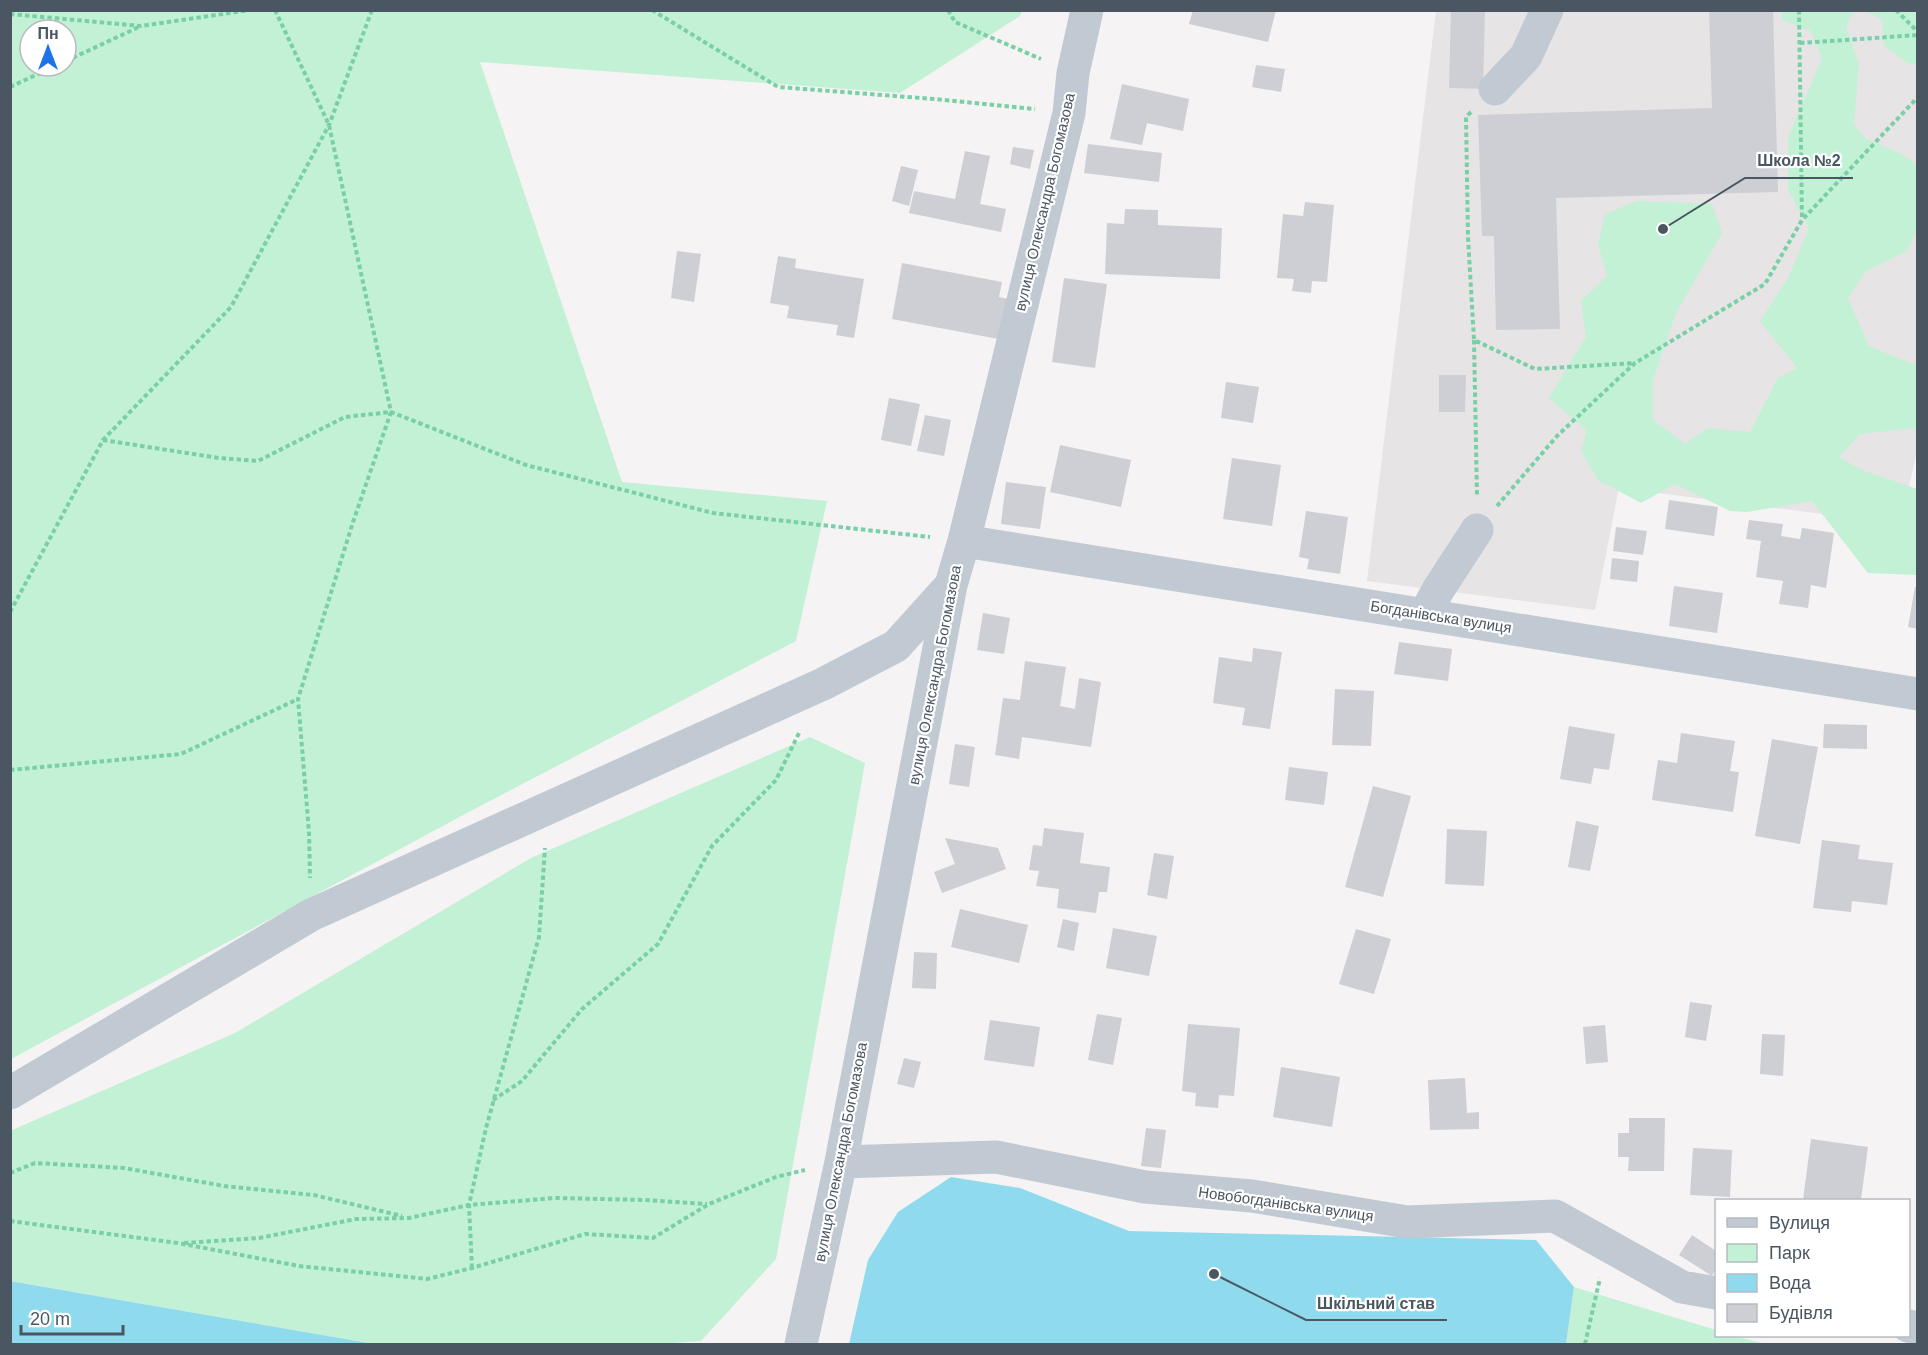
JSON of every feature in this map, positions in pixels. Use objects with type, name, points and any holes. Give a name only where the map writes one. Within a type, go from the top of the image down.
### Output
[{"type":"street","name":"вулиця Олександра Богомазова","points":[[801,1344],[840,1162],[951,585],[964,541],[1069,113],[1073,74],[1087,10]]},
{"type":"street","points":[[1495,89],[1526,56],[1547,10]]},
{"type":"street","points":[[1425,614],[1477,530]]},
{"type":"street","name":"Богданівська вулиця","points":[[964,541],[1917,694]]},
{"type":"street","points":[[10,1093],[311,915],[823,684],[896,646],[951,585]]},
{"type":"street","name":"Новобогданівська вулиця","points":[[840,1162],[996,1156],[1145,1187],[1252,1197],[1407,1222],[1555,1216],[1682,1287],[1715,1293]]},
{"type":"path","points":[[10,14],[141,26],[250,10]]},
{"type":"path","points":[[274,10],[328,125],[391,412],[353,522],[297,699],[309,832],[311,915]]},
{"type":"path","points":[[10,612],[104,440],[231,307],[328,125],[372,10]]},
{"type":"path","points":[[652,10],[778,87],[934,99],[1069,113]]},
{"type":"path","points":[[948,10],[954,22],[1073,74]]},
{"type":"path","points":[[1799,10],[1802,220]]},
{"type":"path","points":[[1896,10],[1917,33]]},
{"type":"path","points":[[78,55],[141,26]]},
{"type":"path","points":[[1800,43],[1917,33]]},
{"type":"path","points":[[10,87],[30,78]]},
{"type":"path","points":[[1477,530],[1474,340],[1468,237],[1466,117],[1495,89]]},
{"type":"path","points":[[1477,530],[1557,436],[1635,363],[1765,284],[1802,220],[1917,97]]},
{"type":"path","points":[[1474,340],[1535,369],[1635,363]]},
{"type":"path","points":[[104,440],[258,462],[345,417],[391,412],[526,465],[713,513],[964,541]]},
{"type":"path","points":[[493,1100],[522,1081],[582,1009],[658,944],[712,846],[776,780],[823,684]]},
{"type":"path","points":[[10,770],[181,754],[297,699]]},
{"type":"path","points":[[472,1268],[469,1205],[493,1100],[539,937],[548,808]]},
{"type":"path","points":[[10,1221],[178,1243],[299,1266],[427,1279],[585,1234],[653,1238],[709,1204],[776,1176],[840,1162]]},
{"type":"path","points":[[10,1173],[35,1163],[124,1168],[224,1186],[314,1195],[409,1218]]},
{"type":"path","points":[[178,1243],[259,1238],[356,1219],[409,1218],[469,1205],[555,1198],[709,1204]]},
{"type":"path","points":[[1585,1344],[1608,1246]]},
{"type":"shaded area","points":[[1436,11],[1917,11],[1918,448],[1900,524],[1619,488],[1595,610],[1367,581]]},
{"type":"green space","points":[[11,11],[1022,11],[1020,16],[900,93],[480,62],[622,482],[827,501],[796,641],[465,814],[11,1059]]},
{"type":"green space","points":[[1781,11],[1853,11],[1846,28],[1859,63],[1854,124],[1866,139],[1902,154],[1917,165],[1917,229],[1907,251],[1866,271],[1848,298],[1869,346],[1912,364],[1917,360],[1917,428],[1860,434],[1839,457],[1862,470],[1917,489],[1917,575],[1868,573],[1812,501],[1747,512],[1730,511],[1675,484],[1641,503],[1598,480],[1581,450],[1587,431],[1549,398],[1586,337],[1581,301],[1607,276],[1598,244],[1605,214],[1637,201],[1712,204],[1722,233],[1675,315],[1653,380],[1653,420],[1685,444],[1708,428],[1750,432],[1778,378],[1797,368],[1760,321],[1788,278],[1809,228],[1788,190],[1788,137],[1822,59],[1811,31],[1782,20]]},
{"type":"green space","points":[[1865,11],[1917,11],[1917,64],[1909,64],[1884,46],[1882,19]]},
{"type":"green space","points":[[810,737],[865,763],[776,1259],[701,1341],[654,1344],[374,1344],[11,1281],[10,1131],[235,1033],[531,858]]},
{"type":"green space","points":[[1574,1287],[1715,1330],[1715,1337],[1739,1337],[1765,1344],[1566,1344]]},
{"type":"water","points":[[951,1177],[1020,1188],[1129,1231],[1536,1240],[1574,1287],[1566,1344],[849,1344],[868,1260],[898,1212]]},
{"type":"water","points":[[10,1281],[374,1344],[11,1344]]},
{"type":"building","points":[[1193,10],[1276,10],[1268,42],[1189,24]]},
{"type":"building","points":[[1451,10],[1485,10],[1483,89],[1449,88]]},
{"type":"building","points":[[1709,10],[1773,10],[1778,192],[1556,198],[1560,329],[1496,330],[1494,236],[1482,236],[1478,115],[1712,108]]},
{"type":"building","points":[[1256,65],[1285,69],[1281,92],[1252,87]]},
{"type":"building","points":[[1122,84],[1189,99],[1183,131],[1147,123],[1142,145],[1110,139]]},
{"type":"building","points":[[1088,144],[1162,153],[1159,182],[1084,173]]},
{"type":"building","points":[[1013,147],[1034,150],[1030,169],[1010,164]]},
{"type":"building","points":[[965,151],[990,156],[980,204],[1006,209],[1001,232],[909,213],[914,191],[955,199]]},
{"type":"building","points":[[901,166],[918,170],[909,206],[892,201]]},
{"type":"building","points":[[1305,202],[1334,205],[1327,282],[1312,281],[1311,293],[1292,291],[1294,279],[1277,278],[1283,214],[1303,216]]},
{"type":"building","points":[[1125,209],[1158,210],[1158,225],[1222,228],[1220,279],[1105,274],[1107,223],[1124,224]]},
{"type":"building","points":[[677,251],[701,254],[694,302],[671,298]]},
{"type":"building","points":[[778,256],[796,259],[795,268],[864,279],[854,338],[836,335],[838,325],[787,318],[789,306],[770,303]]},
{"type":"building","points":[[902,263],[1002,282],[999,297],[1017,301],[1009,341],[892,319]]},
{"type":"building","points":[[1064,278],[1107,284],[1095,368],[1052,362]]},
{"type":"building","points":[[1439,375],[1466,375],[1465,412],[1439,412]]},
{"type":"building","points":[[1226,382],[1259,387],[1253,423],[1221,418]]},
{"type":"building","points":[[889,398],[920,404],[911,446],[881,440]]},
{"type":"building","points":[[925,415],[951,420],[944,456],[917,451]]},
{"type":"building","points":[[1060,445],[1131,460],[1121,507],[1050,492]]},
{"type":"building","points":[[1232,458],[1281,465],[1272,526],[1223,519]]},
{"type":"building","points":[[1006,482],[1046,487],[1040,529],[1001,524]]},
{"type":"building","points":[[1669,500],[1718,507],[1714,536],[1665,529]]},
{"type":"building","points":[[1306,511],[1348,517],[1340,574],[1307,569],[1309,559],[1299,557]]},
{"type":"building","points":[[1749,520],[1783,524],[1781,536],[1800,539],[1802,528],[1834,533],[1826,588],[1811,585],[1808,608],[1779,604],[1783,581],[1756,577],[1761,541],[1746,539]]},
{"type":"building","points":[[1616,527],[1647,531],[1643,555],[1613,551]]},
{"type":"building","points":[[1612,558],[1639,561],[1637,582],[1610,579]]},
{"type":"building","points":[[1674,586],[1723,593],[1717,633],[1669,626]]},
{"type":"building","points":[[1915,587],[1918,587],[1918,629],[1908,627]]},
{"type":"building","points":[[983,613],[1010,618],[1004,654],[977,650]]},
{"type":"building","points":[[1399,642],[1452,649],[1448,681],[1394,674]]},
{"type":"building","points":[[1253,648],[1282,652],[1270,729],[1242,725],[1245,708],[1213,703],[1219,657],[1252,662]]},
{"type":"building","points":[[1025,661],[1066,667],[1060,706],[1075,709],[1079,678],[1101,682],[1091,747],[1022,737],[1019,759],[995,755],[1003,698],[1020,700]]},
{"type":"building","points":[[1335,689],[1374,691],[1371,746],[1332,745]]},
{"type":"building","points":[[1824,724],[1867,725],[1867,749],[1823,748]]},
{"type":"building","points":[[1569,726],[1615,734],[1609,770],[1594,768],[1591,784],[1560,779]]},
{"type":"building","points":[[1681,733],[1735,741],[1730,771],[1739,772],[1733,812],[1652,800],[1658,760],[1677,763]]},
{"type":"building","points":[[1772,739],[1818,747],[1800,844],[1755,836]]},
{"type":"building","points":[[955,744],[975,747],[969,787],[949,784]]},
{"type":"building","points":[[1289,767],[1328,772],[1324,805],[1285,800]]},
{"type":"building","points":[[1373,786],[1411,796],[1383,897],[1345,887]]},
{"type":"building","points":[[1576,821],[1599,826],[1590,871],[1568,867]]},
{"type":"building","points":[[1044,828],[1084,833],[1080,863],[1110,867],[1107,892],[1099,892],[1096,913],[1057,908],[1059,889],[1036,886],[1039,871],[1029,870],[1033,845],[1042,846]]},
{"type":"building","points":[[1447,829],[1487,831],[1484,886],[1445,884]]},
{"type":"building","points":[[945,838],[998,848],[1006,869],[942,893],[934,872],[955,864]]},
{"type":"building","points":[[1822,840],[1860,845],[1858,859],[1893,863],[1887,905],[1852,901],[1851,912],[1813,908]]},
{"type":"building","points":[[1154,853],[1174,856],[1167,899],[1147,895]]},
{"type":"building","points":[[960,909],[1028,925],[1019,963],[951,947]]},
{"type":"building","points":[[1063,919],[1079,923],[1074,951],[1057,947]]},
{"type":"building","points":[[1113,928],[1157,936],[1149,976],[1106,968]]},
{"type":"building","points":[[1356,929],[1391,939],[1374,994],[1339,984]]},
{"type":"building","points":[[914,952],[937,953],[936,989],[912,988]]},
{"type":"building","points":[[1690,1002],[1712,1005],[1706,1041],[1685,1037]]},
{"type":"building","points":[[1097,1014],[1122,1018],[1113,1065],[1088,1060]]},
{"type":"building","points":[[990,1020],[1040,1027],[1034,1067],[984,1060]]},
{"type":"building","points":[[1188,1024],[1240,1028],[1234,1096],[1219,1095],[1218,1108],[1195,1106],[1196,1093],[1182,1091]]},
{"type":"building","points":[[1605,1025],[1608,1062],[1586,1064],[1583,1027]]},
{"type":"building","points":[[1762,1034],[1785,1035],[1783,1076],[1760,1074]]},
{"type":"building","points":[[904,1058],[921,1062],[914,1088],[897,1084]]},
{"type":"building","points":[[1281,1067],[1340,1077],[1332,1127],[1273,1117]]},
{"type":"building","points":[[1465,1078],[1467,1113],[1479,1112],[1479,1129],[1430,1130],[1428,1080]]},
{"type":"building","points":[[1629,1118],[1665,1118],[1664,1171],[1628,1171],[1629,1157],[1618,1157],[1618,1133],[1629,1133]]},
{"type":"building","points":[[1146,1128],[1166,1130],[1161,1168],[1141,1166]]},
{"type":"building","points":[[1811,1139],[1868,1147],[1861,1199],[1803,1199]]},
{"type":"building","points":[[1693,1148],[1732,1150],[1730,1197],[1690,1195]]},
{"type":"building","points":[[1692,1235],[1715,1250],[1715,1270],[1712,1276],[1679,1255]]},
{"type":"place","name":"Школа №2","points":[[1663,229]]},
{"type":"place","name":"Шкільний став","points":[[1214,1274]]}]
